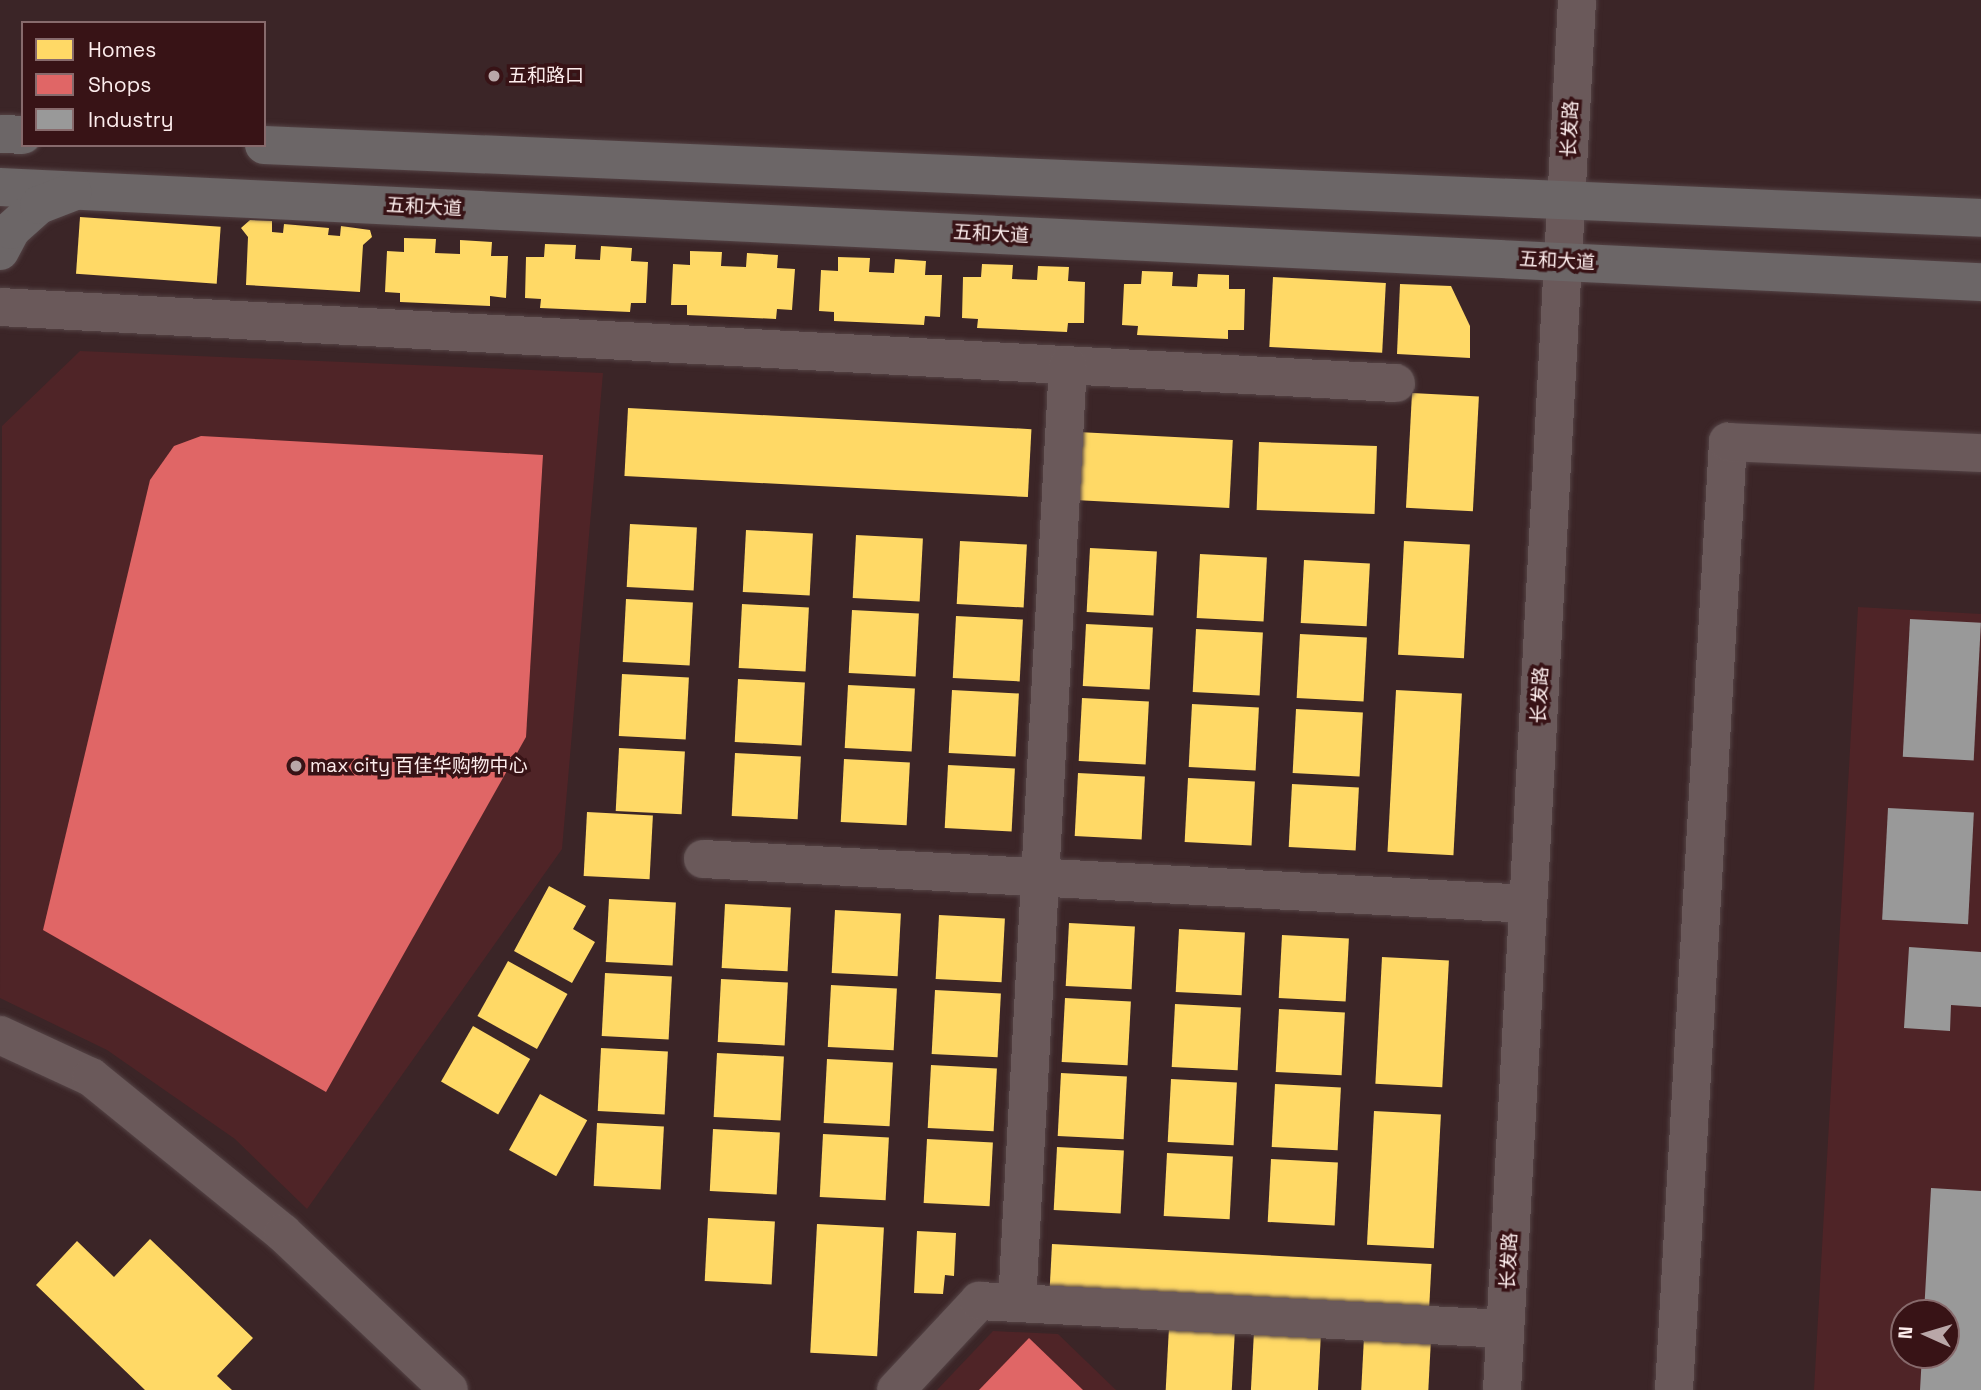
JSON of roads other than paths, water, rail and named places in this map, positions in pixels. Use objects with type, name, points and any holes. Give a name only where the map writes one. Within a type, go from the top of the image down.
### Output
[{"type":"main road","points":[[0,134],[21,135]]},
{"type":"main road","points":[[266,145],[1981,218]]},
{"type":"main road","name":"五和大道","points":[[0,187],[1981,282]]},
{"type":"main road","points":[[0,251],[11,230],[39,205],[78,190]]},
{"type":"street","name":"长发路","points":[[1502,1390],[1577,0]]},
{"type":"street","points":[[0,307],[1396,383]]},
{"type":"street","points":[[1017,1303],[1068,365]]},
{"type":"street","points":[[1674,1390],[1728,442],[1981,453]]},
{"type":"street","points":[[704,859],[1528,904]]},
{"type":"street","points":[[0,1035],[90,1077],[283,1233],[449,1390]]},
{"type":"street","points":[[896,1390],[979,1301],[1505,1329]]},
{"type":"place","name":"五和路口","points":[[494,76]]},
{"type":"place","name":"max city 百佳华购物中心","points":[[296,766]]}]
